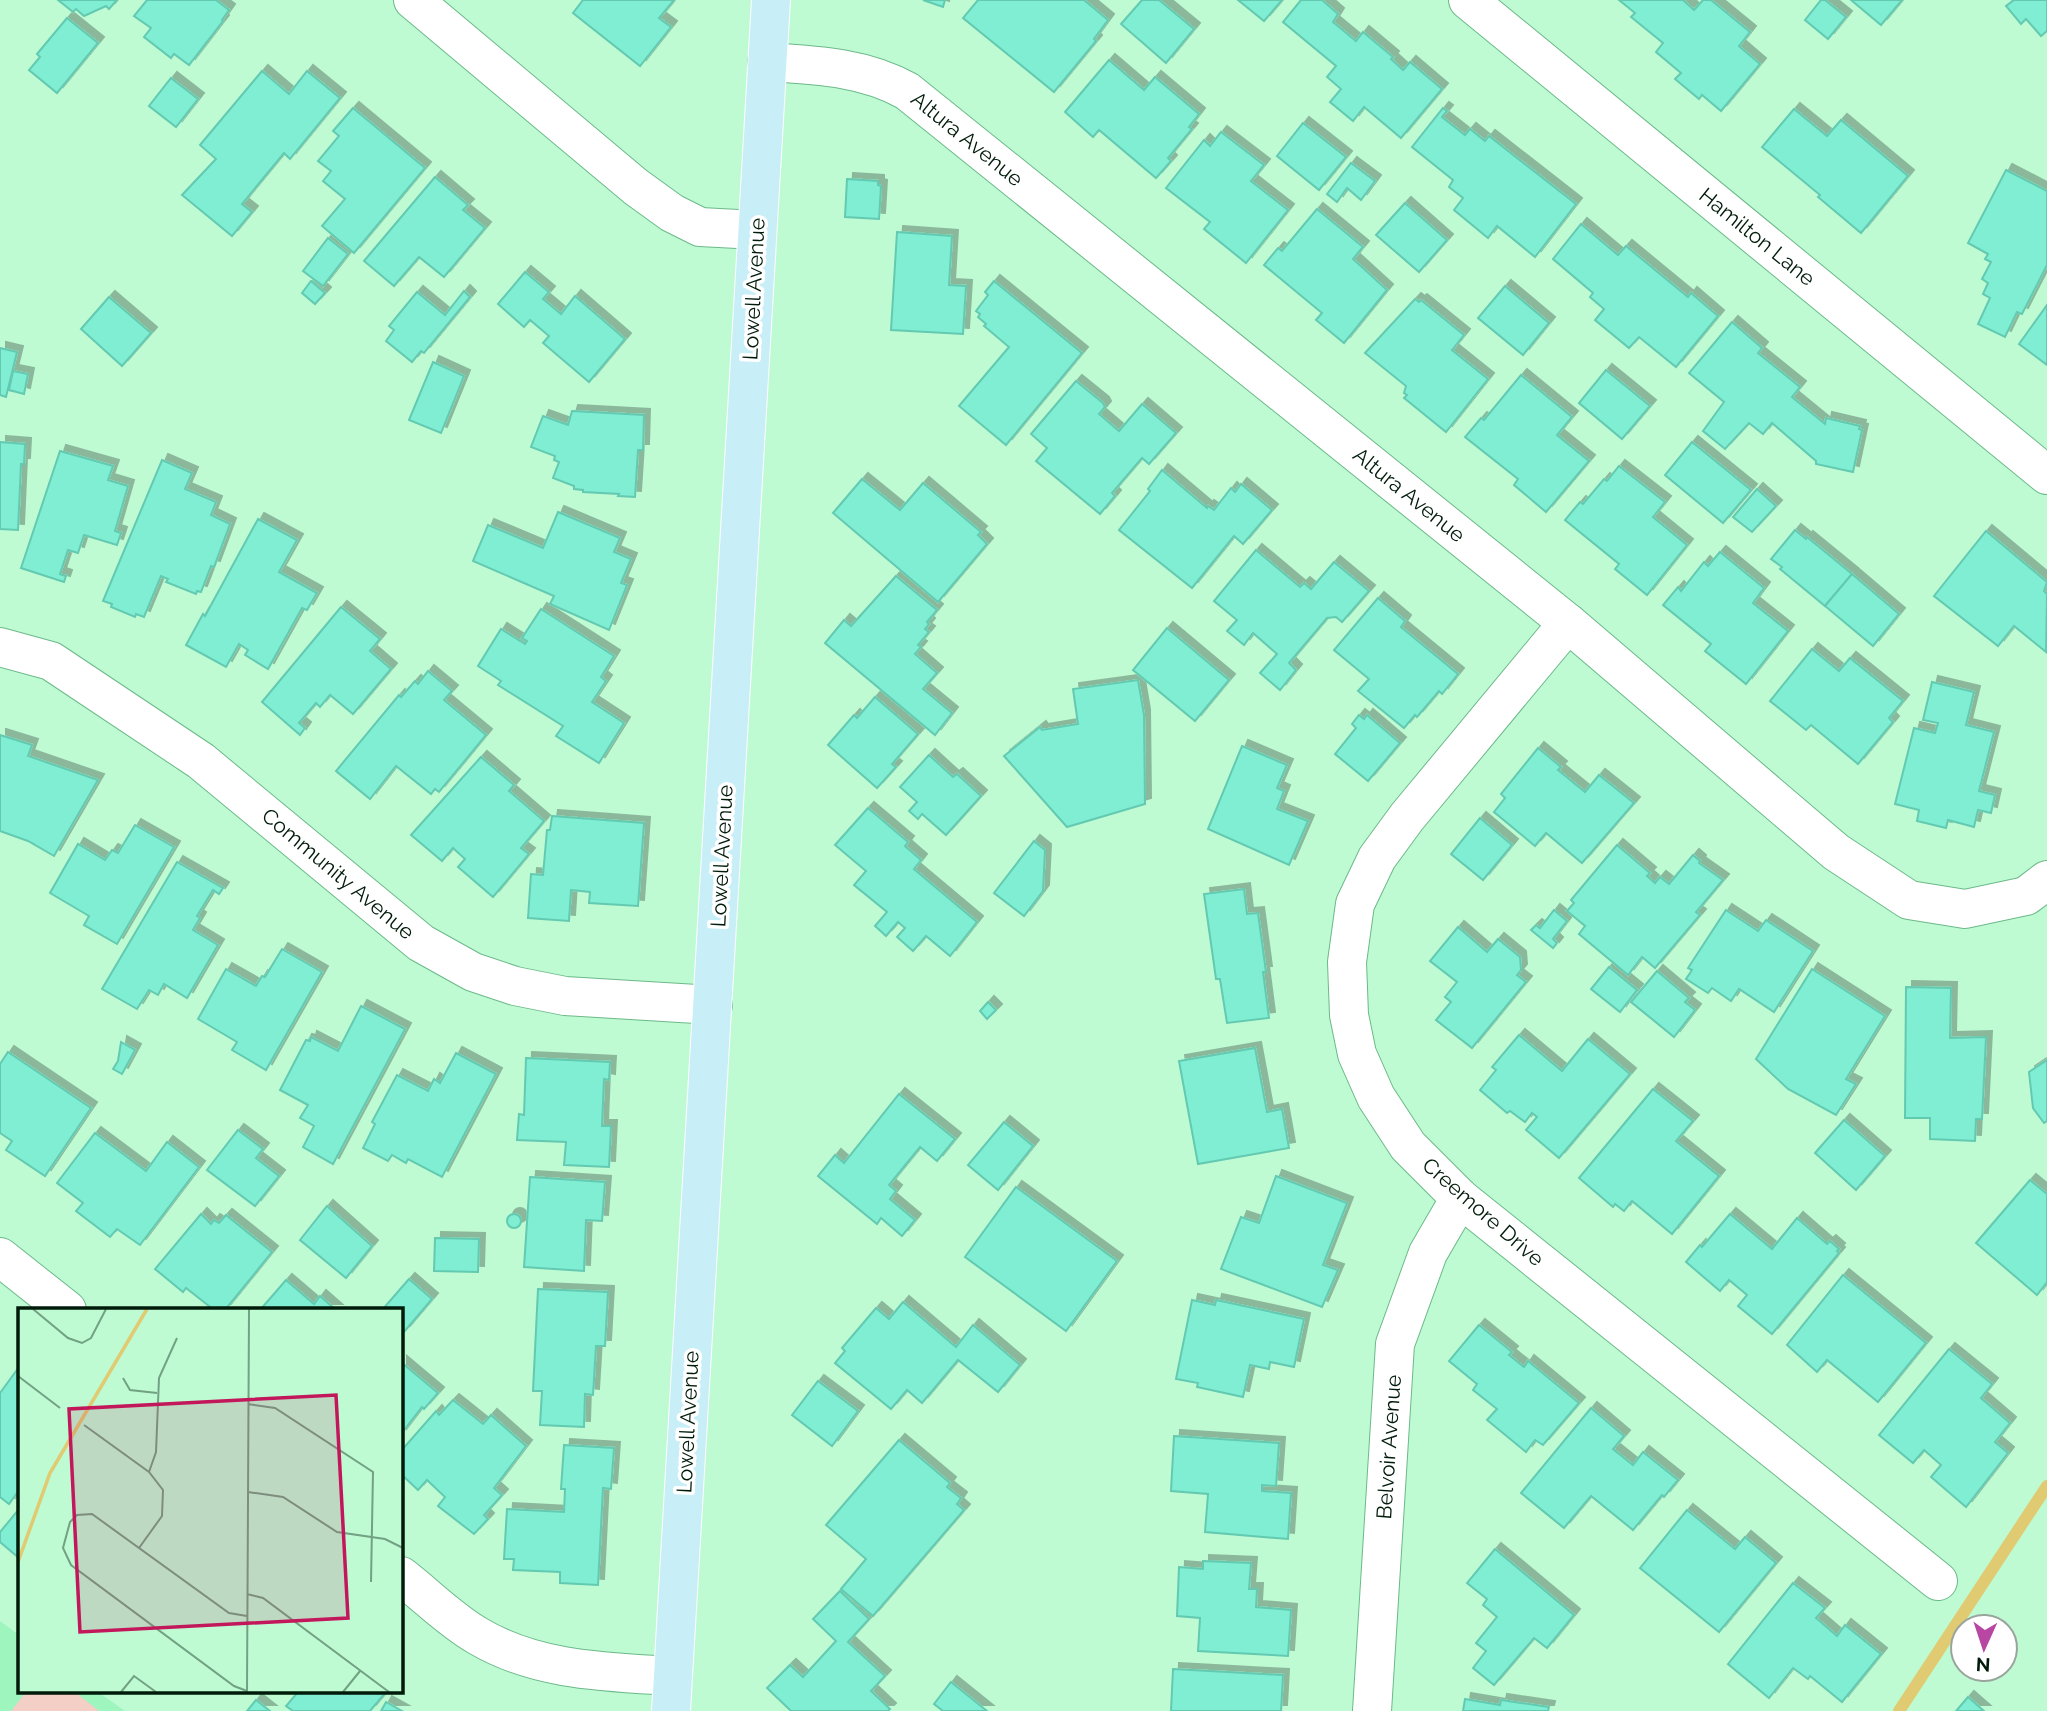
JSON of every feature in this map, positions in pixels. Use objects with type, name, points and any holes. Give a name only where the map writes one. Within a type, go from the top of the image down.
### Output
[{"type":"main road","name":"Lowell Avenue","points":[[672,1694],[771,0]]},
{"type":"street","points":[[413,0],[636,187],[672,213],[700,227],[757,230]]},
{"type":"street","name":"Hamilton Lane","points":[[1468,0],[2047,475]]},
{"type":"street","name":"Altura Avenue","points":[[767,62],[866,72],[907,91],[1568,622],[1836,852],[1909,900],[1965,909],[1979,907],[2026,896],[2047,880]]},
{"type":"street","name":"Creemore Drive","points":[[1568,622],[1406,817],[1377,858],[1355,904],[1347,962],[1349,1015],[1357,1054],[1376,1097],[1408,1146],[1460,1198],[1938,1581]]},
{"type":"street","name":"Community Avenue","points":[[0,647],[51,661],[201,761],[421,943],[473,972],[515,986],[565,996],[713,1005]]},
{"type":"street","name":"Belvoir Avenue","points":[[1372,1711],[1395,1344],[1428,1254],[1460,1198]]},
{"type":"street","points":[[0,1257],[64,1308]]},
{"type":"street","points":[[402,1577],[475,1634],[519,1655],[672,1694]]},
{"type":"shaded area","points":[[0,1621],[18,1634],[18,1694],[101,1694],[125,1711],[0,1711]]},
{"type":"shaded area","points":[[24,1694],[78,1694],[99,1711],[11,1711]]},
{"type":"building","points":[[58,0],[117,0],[109,9],[106,6],[84,16],[76,9],[73,12]]},
{"type":"building","points":[[147,0],[216,0],[229,10],[189,65],[174,54],[171,58],[144,37],[151,28],[134,16]]},
{"type":"building","points":[[583,0],[674,0],[659,18],[671,27],[640,66],[573,13]]},
{"type":"building","points":[[923,0],[945,0],[943,7]]},
{"type":"building","points":[[978,0],[1084,0],[1108,20],[1094,39],[1096,41],[1054,92],[963,18]]},
{"type":"building","points":[[1142,0],[1159,0],[1194,29],[1166,63],[1121,24]]},
{"type":"building","points":[[1238,0],[1282,0],[1264,21]]},
{"type":"building","points":[[1301,0],[1322,0],[1338,14],[1333,22],[1356,41],[1363,32],[1393,57],[1391,59],[1403,70],[1410,62],[1442,89],[1401,138],[1364,107],[1353,121],[1330,102],[1341,89],[1327,77],[1336,66],[1283,22]]},
{"type":"building","points":[[1619,0],[1683,0],[1694,10],[1703,0],[1711,0],[1750,32],[1739,46],[1760,64],[1721,111],[1702,95],[1699,99],[1675,79],[1681,73],[1656,52],[1663,43],[1631,17],[1635,13]]},
{"type":"building","points":[[1821,0],[1825,0],[1846,17],[1828,39],[1805,20]]},
{"type":"building","points":[[1851,0],[1902,0],[1881,25]]},
{"type":"building","points":[[2014,0],[2047,0],[2047,31],[2041,36],[2026,19],[2021,24],[2006,6]]},
{"type":"building","points":[[67,18],[98,43],[57,93],[29,70],[40,57],[37,54]]},
{"type":"building","points":[[1109,60],[1144,90],[1155,77],[1199,114],[1189,127],[1192,129],[1168,158],[1171,161],[1156,178],[1099,130],[1093,137],[1065,112]]},
{"type":"building","points":[[262,71],[289,94],[307,71],[340,98],[290,159],[284,153],[242,204],[252,212],[232,236],[182,195],[216,159],[200,145]]},
{"type":"building","points":[[171,78],[198,99],[176,127],[149,106]]},
{"type":"building","points":[[353,108],[425,168],[354,253],[322,226],[345,199],[323,181],[331,171],[318,161],[339,136],[333,131]]},
{"type":"building","points":[[1443,108],[1447,111],[1442,117],[1465,135],[1470,129],[1485,141],[1489,136],[1576,204],[1535,257],[1497,226],[1488,238],[1454,210],[1463,198],[1449,187],[1453,180],[1412,147]]},
{"type":"building","points":[[1794,109],[1827,136],[1841,120],[1908,176],[1861,233],[1762,147]]},
{"type":"building","points":[[1303,123],[1346,157],[1319,190],[1277,156]]},
{"type":"building","points":[[1221,132],[1264,165],[1251,181],[1288,210],[1246,263],[1204,229],[1210,222],[1166,188],[1204,140],[1210,146]]},
{"type":"building","points":[[1351,163],[1375,181],[1361,200],[1347,188],[1337,202],[1327,194]]},
{"type":"building","points":[[2006,170],[2047,191],[2047,265],[2022,314],[2017,312],[2005,337],[1978,324],[1990,298],[1983,294],[1988,283],[1982,279],[1991,262],[1985,259],[1988,254],[1968,243]]},
{"type":"building","points":[[435,177],[468,205],[463,210],[485,228],[444,277],[419,257],[394,286],[364,261]]},
{"type":"building","points":[[847,179],[878,181],[881,186],[879,219],[845,217]]},
{"type":"building","points":[[1405,203],[1447,240],[1419,272],[1376,235]]},
{"type":"building","points":[[1317,209],[1363,247],[1353,259],[1387,290],[1344,343],[1316,320],[1322,313],[1264,265],[1278,248],[1282,251]]},
{"type":"building","points":[[1581,224],[1618,255],[1626,246],[1688,297],[1691,293],[1718,316],[1676,367],[1639,337],[1629,348],[1595,320],[1604,309],[1590,297],[1593,293],[1553,259]]},
{"type":"building","points":[[897,232],[952,236],[949,285],[966,286],[963,334],[891,330]]},
{"type":"building","points":[[328,238],[348,254],[323,286],[303,271]]},
{"type":"building","points":[[525,272],[549,292],[543,299],[561,314],[575,296],[625,339],[589,382],[543,343],[549,336],[530,320],[524,327],[498,304]]},
{"type":"building","points":[[311,281],[325,293],[315,304],[302,293]]},
{"type":"building","points":[[994,281],[1082,353],[1006,445],[959,406],[1009,347],[984,326],[986,324],[976,311]]},
{"type":"building","points":[[1505,286],[1549,323],[1523,355],[1478,318]]},
{"type":"building","points":[[464,291],[470,297],[424,353],[421,351],[412,362],[386,341],[394,330],[389,326],[417,292],[445,315]]},
{"type":"building","points":[[109,297],[151,333],[122,366],[81,329]]},
{"type":"building","points":[[1415,299],[1419,302],[1421,300],[1464,335],[1452,350],[1488,379],[1446,432],[1404,398],[1407,395],[1404,393],[1406,386],[1365,353]]},
{"type":"building","points":[[2047,305],[2047,365],[2019,344]]},
{"type":"building","points":[[1732,322],[1762,348],[1758,353],[1800,387],[1792,397],[1825,424],[1826,418],[1860,426],[1859,429],[1862,430],[1853,472],[1816,464],[1816,461],[1772,423],[1763,434],[1749,423],[1725,449],[1703,431],[1724,402],[1689,373]]},
{"type":"building","points":[[0,348],[17,352],[6,397],[0,395]]},
{"type":"building","points":[[433,362],[464,376],[441,433],[409,420]]},
{"type":"building","points":[[1606,370],[1650,406],[1622,439],[1579,403]]},
{"type":"building","points":[[13,371],[28,374],[24,394],[9,390]]},
{"type":"building","points":[[1521,375],[1572,417],[1557,435],[1589,461],[1546,512],[1514,485],[1518,479],[1465,437],[1481,418],[1484,420]]},
{"type":"building","points":[[1076,381],[1103,403],[1105,407],[1099,414],[1119,431],[1142,404],[1176,433],[1149,464],[1142,458],[1112,493],[1115,496],[1100,514],[1036,461],[1047,448],[1031,434]]},
{"type":"building","points":[[572,411],[644,415],[643,450],[638,450],[635,497],[583,492],[553,478],[559,462],[554,460],[555,456],[531,447],[543,416],[568,425]]},
{"type":"building","points":[[0,442],[25,444],[24,464],[21,464],[18,530],[0,529]]},
{"type":"building","points":[[1692,442],[1751,490],[1723,523],[1665,475]]},
{"type":"building","points":[[60,451],[113,466],[108,480],[128,486],[115,531],[121,533],[117,545],[84,535],[78,553],[68,550],[60,574],[66,576],[64,582],[21,568]]},
{"type":"building","points":[[162,460],[192,473],[185,489],[216,502],[211,515],[230,524],[214,567],[211,566],[201,592],[197,591],[196,594],[166,582],[168,579],[161,576],[144,617],[136,614],[135,617],[103,601]]},
{"type":"building","points":[[1619,466],[1665,502],[1653,517],[1687,545],[1647,595],[1615,569],[1619,564],[1565,520],[1604,479],[1607,481]]},
{"type":"building","points":[[1162,470],[1207,508],[1208,506],[1214,510],[1231,488],[1235,492],[1241,484],[1272,510],[1243,544],[1234,536],[1192,588],[1119,530],[1150,491],[1148,489]]},
{"type":"building","points":[[862,479],[900,510],[923,483],[981,532],[978,535],[987,544],[938,602],[833,513]]},
{"type":"building","points":[[1757,489],[1776,506],[1752,532],[1733,517]]},
{"type":"building","points":[[558,512],[620,538],[614,552],[631,559],[621,583],[627,585],[609,630],[550,604],[554,596],[473,561],[488,525],[543,548]]},
{"type":"building","points":[[258,519],[297,540],[279,572],[317,593],[307,610],[302,608],[268,669],[245,655],[248,650],[239,644],[226,667],[186,645],[203,614],[205,616]]},
{"type":"building","points":[[1795,530],[1852,574],[1825,606],[1771,559]]},
{"type":"building","points":[[1986,531],[2047,582],[2044,591],[2047,594],[2046,652],[2014,626],[1998,646],[1934,596]]},
{"type":"building","points":[[1256,550],[1300,587],[1304,583],[1311,589],[1334,562],[1369,591],[1342,622],[1336,617],[1327,618],[1289,663],[1296,670],[1280,690],[1260,673],[1277,654],[1253,633],[1244,645],[1227,631],[1237,620],[1214,601]]},
{"type":"building","points":[[1720,552],[1764,588],[1753,603],[1788,631],[1746,684],[1705,651],[1711,644],[1663,605],[1678,587],[1681,591],[1704,562],[1708,566]]},
{"type":"building","points":[[1852,574],[1899,614],[1873,646],[1825,606]]},
{"type":"building","points":[[896,576],[937,610],[927,622],[929,624],[925,629],[929,632],[918,645],[921,647],[915,654],[937,673],[923,689],[952,713],[935,735],[825,643],[844,620],[851,626]]},
{"type":"building","points":[[1378,598],[1405,621],[1401,627],[1458,674],[1442,694],[1439,691],[1404,728],[1358,691],[1369,679],[1334,650]]},
{"type":"building","points":[[341,607],[380,639],[370,651],[391,669],[353,714],[330,695],[320,707],[316,703],[299,723],[305,728],[300,735],[262,702]]},
{"type":"building","points":[[541,609],[614,656],[601,677],[606,681],[592,702],[624,723],[599,763],[556,736],[563,726],[498,685],[501,681],[478,666],[501,629],[525,644],[527,641],[522,638]]},
{"type":"building","points":[[1167,628],[1229,680],[1195,721],[1133,670]]},
{"type":"building","points":[[1812,649],[1839,671],[1850,658],[1903,701],[1889,718],[1893,722],[1858,764],[1811,725],[1806,730],[1770,701]]},
{"type":"building","points":[[428,671],[452,691],[444,700],[486,735],[439,792],[435,789],[431,794],[396,766],[370,799],[336,771],[399,695],[401,697],[415,681],[418,684]]},
{"type":"building","points":[[1138,680],[1144,715],[1145,804],[1067,827],[1004,756],[1040,727],[1042,730],[1078,724],[1073,689]]},
{"type":"building","points":[[1932,682],[1974,692],[1966,725],[1994,732],[1979,791],[1995,795],[1991,813],[1978,810],[1974,827],[1948,820],[1946,828],[1917,821],[1919,810],[1895,804],[1914,728],[1935,733],[1938,723],[1923,720]]},
{"type":"building","points":[[875,697],[918,734],[892,764],[896,767],[877,788],[828,745],[854,715],[857,718]]},
{"type":"building","points":[[1359,715],[1364,719],[1367,715],[1400,743],[1368,781],[1335,754],[1356,728],[1352,724]]},
{"type":"building","points":[[0,735],[32,745],[28,756],[98,780],[54,856],[28,841],[0,831]]},
{"type":"building","points":[[1242,746],[1287,765],[1277,788],[1284,791],[1277,809],[1308,821],[1289,865],[1208,829]]},
{"type":"building","points":[[1538,748],[1561,767],[1558,770],[1585,792],[1599,775],[1634,803],[1582,863],[1546,833],[1535,846],[1494,812],[1505,798],[1501,794]]},
{"type":"building","points":[[929,755],[953,777],[957,774],[981,796],[946,835],[922,814],[918,819],[909,811],[917,802],[900,787]]},
{"type":"building","points":[[481,757],[514,785],[509,791],[544,821],[521,848],[529,854],[493,897],[458,867],[465,859],[453,848],[442,861],[411,835]]},
{"type":"building","points":[[868,808],[908,842],[905,846],[921,860],[914,869],[977,922],[950,956],[926,936],[913,951],[897,937],[905,928],[898,922],[886,936],[875,926],[887,912],[854,885],[866,871],[835,845]]},
{"type":"building","points":[[552,816],[644,823],[638,906],[589,903],[590,892],[571,890],[569,921],[528,918],[531,874],[543,875],[547,830],[550,830]]},
{"type":"building","points":[[1480,818],[1512,845],[1483,880],[1451,854]]},
{"type":"building","points":[[135,825],[174,847],[117,944],[84,925],[89,916],[50,893],[78,844],[105,860],[112,850],[118,853]]},
{"type":"building","points":[[1034,841],[1045,850],[1043,891],[1024,916],[994,893]]},
{"type":"building","points":[[1617,845],[1650,873],[1647,876],[1655,883],[1660,877],[1669,884],[1693,855],[1699,863],[1723,880],[1696,912],[1700,915],[1655,968],[1642,957],[1628,975],[1579,934],[1585,926],[1567,911],[1574,903],[1571,900]]},
{"type":"building","points":[[177,862],[223,888],[219,894],[213,890],[197,916],[200,918],[193,930],[218,945],[187,998],[164,984],[158,995],[149,990],[137,1009],[102,989]]},
{"type":"building","points":[[1244,889],[1247,914],[1258,913],[1269,1018],[1227,1023],[1220,979],[1216,979],[1204,894]]},
{"type":"building","points":[[1554,910],[1567,921],[1553,939],[1557,943],[1553,948],[1531,930],[1536,925],[1540,928]]},
{"type":"building","points":[[1726,910],[1758,931],[1766,920],[1813,951],[1774,1012],[1739,989],[1731,1001],[1712,988],[1708,993],[1686,979],[1692,970],[1688,968]]},
{"type":"building","points":[[1458,927],[1487,952],[1498,939],[1520,957],[1521,970],[1517,975],[1526,982],[1472,1048],[1436,1020],[1451,1002],[1445,997],[1457,982],[1430,961]]},
{"type":"building","points":[[282,949],[322,972],[266,1070],[232,1050],[237,1042],[198,1019],[226,969],[256,986],[262,976],[265,977]]},
{"type":"building","points":[[1609,967],[1637,990],[1620,1012],[1591,989]]},
{"type":"building","points":[[1812,969],[1885,1016],[1846,1079],[1856,1084],[1836,1115],[1788,1089],[1756,1059]]},
{"type":"building","points":[[1657,971],[1689,998],[1685,1002],[1695,1010],[1674,1037],[1631,1002]]},
{"type":"building","points":[[1906,987],[1951,988],[1950,1038],[1986,1037],[1982,1119],[1976,1119],[1975,1141],[1930,1139],[1930,1118],[1905,1118]]},
{"type":"building","points":[[988,1002],[996,1010],[987,1019],[980,1011]]},
{"type":"building","points":[[361,1006],[405,1029],[333,1164],[303,1147],[314,1126],[300,1118],[308,1105],[280,1090],[306,1040],[310,1041],[311,1037],[338,1051]]},
{"type":"building","points":[[1519,1035],[1562,1071],[1588,1039],[1630,1074],[1559,1158],[1526,1130],[1537,1117],[1532,1113],[1525,1122],[1510,1111],[1507,1113],[1480,1090],[1496,1070],[1492,1067]]},
{"type":"building","points":[[121,1042],[135,1050],[122,1074],[113,1069],[118,1061]]},
{"type":"building","points":[[1255,1048],[1267,1112],[1282,1109],[1289,1148],[1198,1164],[1179,1061]]},
{"type":"building","points":[[8,1052],[91,1108],[45,1176],[6,1150],[12,1141],[0,1133],[0,1064]]},
{"type":"building","points":[[456,1053],[496,1074],[442,1177],[408,1159],[406,1163],[392,1155],[388,1161],[363,1148],[375,1124],[372,1122],[397,1075],[428,1091],[434,1079],[440,1083]]},
{"type":"building","points":[[526,1058],[610,1062],[609,1080],[604,1079],[602,1126],[611,1126],[609,1167],[564,1165],[566,1142],[517,1140],[519,1114],[524,1115]]},
{"type":"building","points":[[2047,1060],[2047,1121],[2044,1123],[2033,1108],[2029,1072]]},
{"type":"building","points":[[1653,1089],[1693,1121],[1676,1141],[1719,1176],[1672,1234],[1632,1201],[1624,1211],[1615,1204],[1613,1207],[1579,1178]]},
{"type":"building","points":[[899,1094],[955,1139],[937,1161],[920,1147],[889,1185],[896,1191],[890,1199],[915,1220],[902,1236],[881,1218],[877,1224],[818,1176],[835,1155],[844,1163]]},
{"type":"building","points":[[1844,1120],[1885,1156],[1856,1190],[1815,1153]]},
{"type":"building","points":[[1004,1122],[1033,1146],[998,1190],[968,1165]]},
{"type":"building","points":[[238,1130],[263,1149],[256,1158],[279,1176],[255,1206],[207,1170]]},
{"type":"building","points":[[95,1133],[146,1171],[167,1142],[199,1167],[140,1245],[117,1229],[110,1237],[76,1211],[83,1203],[57,1183]]},
{"type":"building","points":[[1276,1176],[1347,1203],[1323,1265],[1338,1270],[1322,1307],[1221,1269],[1241,1217],[1259,1223]]},
{"type":"building","points":[[530,1177],[605,1182],[602,1221],[586,1220],[584,1271],[524,1267]]},
{"type":"building","points":[[2030,1180],[2047,1194],[2047,1282],[2037,1295],[1976,1243]]},
{"type":"building","points":[[1016,1187],[1117,1261],[1066,1331],[965,1257]]},
{"type":"building","points":[[327,1206],[372,1246],[346,1278],[300,1240]]},
{"type":"building","points":[[201,1214],[211,1224],[214,1220],[219,1223],[226,1215],[272,1252],[227,1308],[211,1308],[186,1288],[183,1292],[155,1269]]},
{"type":"building","points":[[511,1214],[517,1214],[521,1221],[517,1228],[511,1228],[507,1224],[507,1218]]},
{"type":"building","points":[[1730,1214],[1772,1249],[1797,1218],[1827,1244],[1830,1241],[1839,1249],[1839,1253],[1772,1334],[1738,1306],[1747,1295],[1729,1280],[1720,1291],[1686,1262]]},
{"type":"building","points":[[435,1238],[479,1239],[478,1272],[434,1271]]},
{"type":"building","points":[[1843,1275],[1926,1343],[1878,1402],[1827,1360],[1817,1372],[1787,1345]]},
{"type":"building","points":[[409,1279],[432,1299],[404,1332],[402,1308],[384,1308]]},
{"type":"building","points":[[286,1280],[314,1304],[320,1296],[334,1308],[262,1308]]},
{"type":"building","points":[[538,1289],[608,1292],[605,1346],[596,1346],[593,1395],[585,1394],[584,1427],[540,1425],[542,1391],[533,1391]]},
{"type":"building","points":[[1192,1300],[1215,1305],[1216,1300],[1304,1319],[1294,1367],[1270,1362],[1269,1369],[1250,1365],[1243,1397],[1197,1387],[1198,1383],[1176,1379]]},
{"type":"building","points":[[903,1302],[956,1347],[973,1325],[1020,1365],[998,1392],[958,1360],[922,1403],[907,1390],[891,1409],[835,1363],[845,1351],[842,1348],[876,1308],[889,1319]]},
{"type":"building","points":[[1479,1325],[1512,1352],[1509,1355],[1524,1367],[1528,1361],[1579,1403],[1543,1445],[1535,1440],[1526,1452],[1487,1420],[1497,1409],[1473,1390],[1477,1384],[1449,1361]]},
{"type":"building","points":[[1949,1349],[1992,1384],[1981,1398],[2010,1423],[1995,1442],[2008,1453],[1966,1507],[1931,1477],[1941,1465],[1924,1450],[1913,1463],[1879,1435]]},
{"type":"building","points":[[402,1363],[438,1393],[424,1409],[422,1407],[402,1433]]},
{"type":"building","points":[[18,1368],[18,1491],[9,1504],[0,1497],[0,1393]]},
{"type":"building","points":[[818,1381],[858,1411],[832,1446],[792,1415]]},
{"type":"building","points":[[453,1400],[483,1424],[491,1415],[526,1446],[494,1488],[502,1495],[484,1515],[488,1519],[474,1534],[438,1506],[445,1497],[427,1480],[418,1490],[402,1475],[402,1450],[436,1411],[439,1415]]},
{"type":"building","points":[[1591,1408],[1624,1436],[1613,1449],[1633,1465],[1643,1452],[1678,1480],[1633,1530],[1591,1496],[1564,1528],[1521,1493]]},
{"type":"building","points":[[1174,1436],[1279,1443],[1276,1486],[1262,1485],[1262,1491],[1291,1493],[1288,1539],[1205,1532],[1208,1494],[1171,1491]]},
{"type":"building","points":[[899,1440],[950,1483],[947,1487],[961,1498],[957,1504],[964,1510],[873,1616],[841,1589],[866,1559],[826,1525]]},
{"type":"building","points":[[564,1445],[614,1448],[611,1489],[603,1488],[598,1585],[560,1583],[560,1572],[513,1570],[514,1559],[504,1559],[507,1509],[564,1512],[565,1489],[561,1489]]},
{"type":"building","points":[[18,1510],[18,1557],[0,1542],[0,1532]]},
{"type":"building","points":[[1687,1510],[1735,1549],[1745,1537],[1776,1563],[1719,1632],[1640,1568]]},
{"type":"building","points":[[1495,1549],[1574,1615],[1547,1648],[1534,1638],[1494,1685],[1473,1668],[1486,1651],[1476,1643],[1497,1617],[1483,1605],[1487,1599],[1467,1583]]},
{"type":"building","points":[[1203,1561],[1251,1563],[1249,1589],[1257,1589],[1256,1607],[1291,1610],[1288,1656],[1198,1651],[1200,1618],[1177,1616],[1179,1567],[1203,1569]]},
{"type":"building","points":[[1793,1583],[1825,1608],[1816,1618],[1837,1636],[1845,1625],[1881,1654],[1842,1702],[1810,1676],[1808,1679],[1793,1668],[1769,1698],[1728,1664]]},
{"type":"building","points":[[840,1591],[869,1619],[848,1642],[885,1676],[871,1691],[890,1709],[791,1711],[767,1688],[790,1665],[803,1677],[836,1641],[813,1619]]},
{"type":"building","points":[[1173,1669],[1283,1675],[1281,1711],[1171,1711]]},
{"type":"building","points":[[951,1682],[987,1711],[943,1711],[934,1704]]},
{"type":"building","points":[[296,1694],[384,1694],[370,1711],[293,1711],[286,1706]]},
{"type":"building","points":[[1968,1697],[1984,1711],[1956,1711]]},
{"type":"building","points":[[1465,1699],[1500,1705],[1501,1700],[1549,1707],[1548,1711],[1463,1711]]},
{"type":"building","points":[[256,1700],[270,1711],[247,1711]]},
{"type":"building","points":[[386,1702],[402,1711],[381,1711]]},
{"type":"waterway","points":[[1899,1711],[2047,1486]]}]
